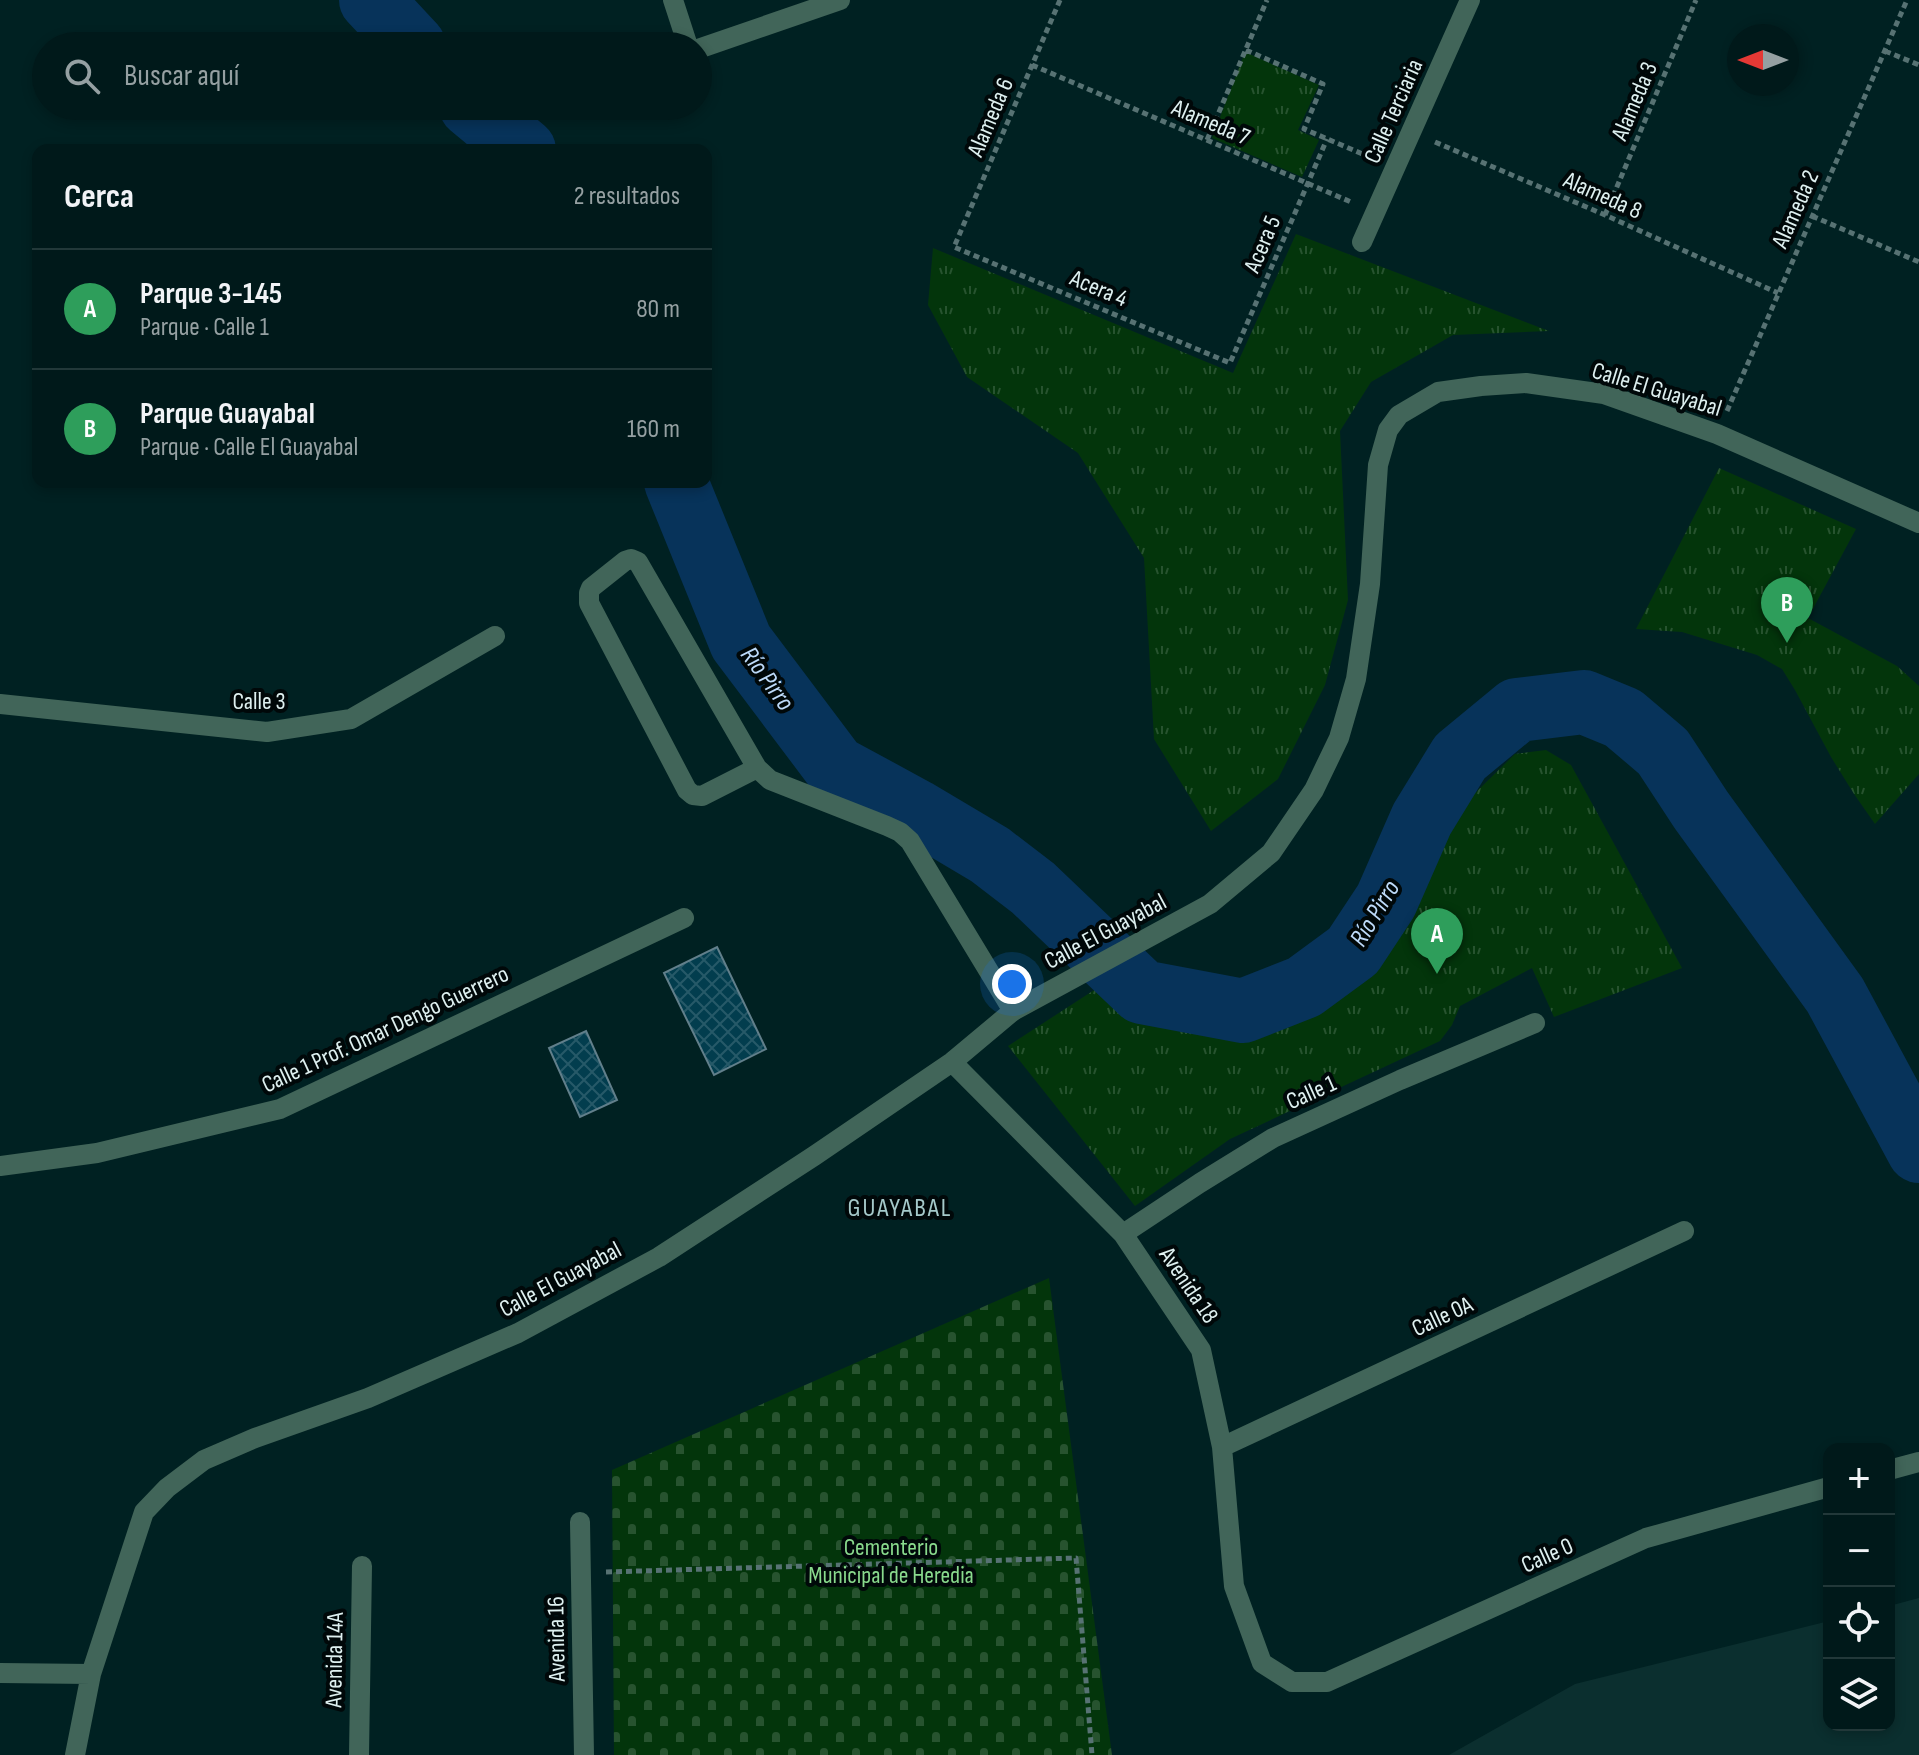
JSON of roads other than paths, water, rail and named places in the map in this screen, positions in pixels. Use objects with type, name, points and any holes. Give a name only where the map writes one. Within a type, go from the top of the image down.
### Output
[{"type":"street","points":[[673,0],[683,32]]},
{"type":"street","points":[[712,44],[840,0]]},
{"type":"street","name":"Calle Terciaria","points":[[1362,242],[1470,0]]},
{"type":"street","name":"Calle El Guayabal","points":[[75,1755],[91,1674],[144,1512],[167,1488],[204,1460],[255,1438],[368,1398],[518,1333],[659,1257],[952,1062],[1013,1011],[1210,904],[1271,853],[1314,790],[1339,738],[1356,679],[1370,584],[1378,465],[1388,430],[1399,415],[1438,392],[1526,383],[1604,394],[1717,434],[1919,523]]},
{"type":"street","points":[[757,768],[702,796],[693,795],[687,790],[589,603],[591,588],[625,561],[631,559],[638,562],[757,768],[770,780],[887,826],[910,841],[1013,1011]]},
{"type":"street","name":"Calle 3","points":[[0,704],[267,732],[351,719],[495,636]]},
{"type":"street","name":"Calle 1 Prof. Omar Dengo Guerrero","points":[[0,1166],[97,1153],[280,1109],[684,918]]},
{"type":"street","name":"Calle 1","points":[[1123,1234],[1273,1138],[1535,1023]]},
{"type":"street","name":"Avenida 18","points":[[952,1062],[1123,1234],[1201,1350],[1222,1447],[1234,1586],[1262,1663],[1292,1682]]},
{"type":"street","name":"Calle 0A","points":[[1222,1447],[1684,1231]]},
{"type":"street","points":[[1895,1468],[1919,1462]]},
{"type":"street","name":"Calle 0","points":[[1292,1682],[1327,1682],[1646,1538],[1823,1489]]},
{"type":"street","name":"Avenida 16","points":[[580,1522],[584,1755]]},
{"type":"street","name":"Avenida 14A","points":[[359,1755],[362,1566]]},
{"type":"street","points":[[0,1673],[91,1674]]},
{"type":"waterway","name":"Río Pirro","points":[[371,0],[401,32]]},
{"type":"waterway","name":"Río Pirro","points":[[488,120],[517,144]]},
{"type":"waterway","name":"Río Pirro","points":[[678,488],[741,642],[835,767],[990,855],[1033,888],[1142,992],[1243,1011],[1304,987],[1353,951],[1386,901],[1422,819],[1460,757],[1517,710],[1584,702],[1623,718],[1663,752],[1701,810],[1835,995],[1919,1151]]},
{"type":"place","name":"Parque Guayabal","points":[[1787,643]]},
{"type":"place","name":"Parque 3-145","points":[[1437,974]]},
{"type":"district","name":"GUAYABAL","points":[[900,1207]]},
{"type":"park label","name":"Cementerio Municipal de Heredia","points":[[891,1561]]}]
